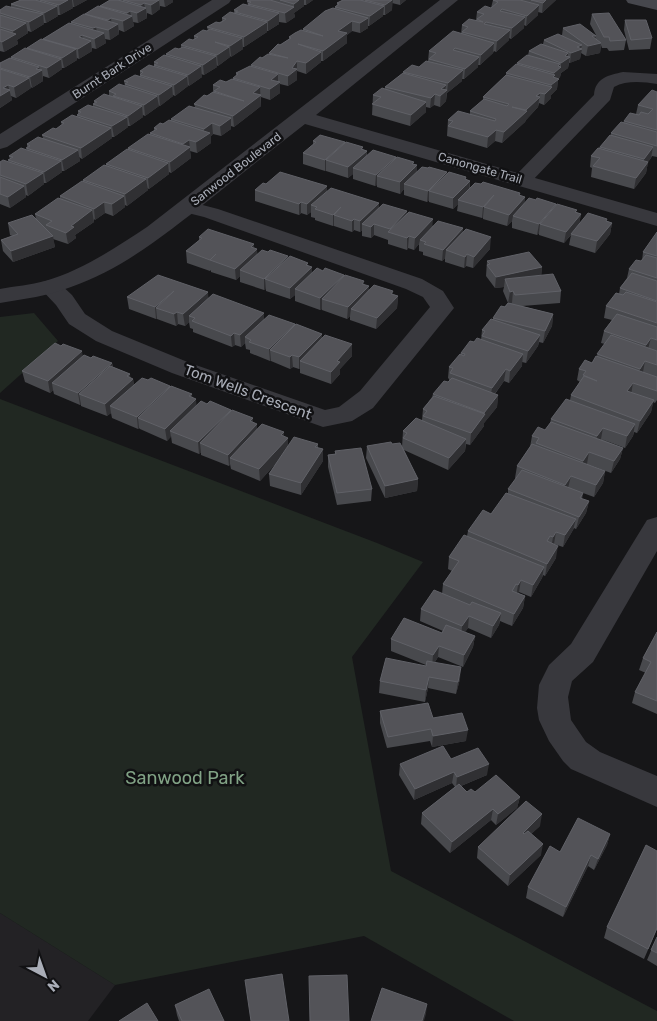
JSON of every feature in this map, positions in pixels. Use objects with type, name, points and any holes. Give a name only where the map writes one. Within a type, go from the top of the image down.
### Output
[{"type":"main road","points":[[634,0],[657,5]]},
{"type":"street","name":"Burnt Bark Drive","points":[[0,143],[223,0]]},
{"type":"street","name":"Sanwood Boulevard","points":[[0,296],[50,287],[87,272],[118,256],[155,232],[450,0]]},
{"type":"street","points":[[522,180],[604,96],[602,91],[604,86],[622,77],[657,79]]},
{"type":"street","name":"Canongate Trail","points":[[302,117],[657,220]]},
{"type":"street","name":"Tom Wells Crescent","points":[[50,287],[64,300],[77,319],[104,336],[181,368],[323,419],[340,417],[356,410],[369,397],[442,308],[440,299],[431,291],[406,281],[288,242],[211,213],[188,207]]},
{"type":"street","points":[[657,527],[582,653],[566,666],[558,676],[554,687],[552,703],[555,720],[563,737],[584,759],[657,792]]},
{"type":"shaded area","points":[[0,913],[115,985],[88,1021],[0,1021]]},
{"type":"green space","points":[[34,313],[58,341],[0,393],[0,317]]},
{"type":"green space","name":"Sanwood Park","points":[[0,399],[423,562],[352,657],[391,871],[657,1011],[657,1021],[514,1021],[364,936],[115,985],[0,913]]},
{"type":"building","points":[[21,0],[35,0],[57,6],[44,13],[11,4]]},
{"type":"building","points":[[40,0],[68,0],[59,5]]},
{"type":"building","points":[[110,0],[118,0],[146,8],[137,13],[130,11],[127,13],[100,6]]},
{"type":"building","points":[[123,0],[159,0],[151,5],[144,3],[141,5]]},
{"type":"building","points":[[270,0],[294,7],[285,13],[248,4],[251,2],[247,1]]},
{"type":"building","points":[[280,0],[299,0],[294,4]]},
{"type":"building","points":[[343,0],[360,0],[384,6],[370,16],[335,7],[339,4],[337,3]]},
{"type":"building","points":[[365,0],[392,0],[385,5]]},
{"type":"building","points":[[493,0],[520,0],[539,5],[527,16],[502,9],[500,11],[525,17],[512,28],[486,22],[484,24],[510,30],[497,41],[462,32],[468,27],[462,25],[469,19],[483,22],[477,19],[484,14],[477,12],[485,6],[491,8],[498,2]]},
{"type":"building","points":[[531,0],[546,0],[543,3]]},
{"type":"building","points":[[243,4],[279,13],[268,21],[235,12],[238,11],[234,10]]},
{"type":"building","points":[[6,6],[43,14],[29,22],[0,13],[0,10]]},
{"type":"building","points":[[98,6],[132,16],[123,21],[111,18],[108,20],[85,14]]},
{"type":"building","points":[[333,8],[368,18],[360,23],[352,21],[338,31],[347,33],[323,51],[298,44],[321,52],[306,63],[297,61],[292,68],[297,69],[288,76],[251,65],[260,57],[262,58],[268,54],[288,58],[269,53],[278,44],[280,45],[301,30],[323,36],[303,29],[325,11]]},
{"type":"building","points":[[230,12],[267,22],[244,37],[207,27],[216,22],[220,23],[226,19],[222,18]]},
{"type":"building","points":[[609,13],[626,40],[610,41],[609,37],[604,37],[592,14]]},
{"type":"building","points":[[84,14],[118,24],[108,30],[71,22]]},
{"type":"building","points":[[0,15],[26,23],[13,31],[0,27]]},
{"type":"building","points":[[625,20],[646,20],[652,38],[631,40]]},
{"type":"building","points":[[69,23],[104,33],[94,39],[82,35],[79,37],[91,41],[78,49],[43,39]]},
{"type":"building","points":[[580,24],[596,36],[592,36],[601,43],[588,46],[563,28]]},
{"type":"building","points":[[0,29],[16,34],[2,42],[0,41]]},
{"type":"building","points":[[210,29],[242,38],[230,46],[215,42],[229,47],[217,55],[181,45],[189,39],[193,40],[198,37],[194,36],[203,30],[207,31]]},
{"type":"building","points":[[453,31],[494,43],[481,55],[455,48],[453,50],[479,57],[465,69],[429,59],[436,53],[429,51]]},
{"type":"building","points":[[558,34],[582,45],[577,47],[582,49],[571,53],[544,40]]},
{"type":"building","points":[[41,39],[76,49],[62,58],[27,48]]},
{"type":"building","points":[[541,44],[568,53],[565,56],[570,57],[561,63],[529,51]]},
{"type":"building","points":[[183,47],[216,56],[203,65],[166,54],[175,48]]},
{"type":"building","points":[[25,48],[61,59],[47,68],[11,57]]},
{"type":"building","points":[[164,55],[201,66],[188,75],[154,65],[158,63],[154,62]]},
{"type":"building","points":[[527,55],[560,64],[558,66],[561,67],[554,73],[517,63]]},
{"type":"building","points":[[10,58],[39,67],[36,69],[42,70],[30,77],[0,68],[0,63]]},
{"type":"building","points":[[426,61],[463,70],[448,83],[403,72],[412,65],[419,67]]},
{"type":"building","points":[[516,64],[555,75],[553,77],[559,79],[551,85],[506,73]]},
{"type":"building","points":[[149,65],[187,76],[174,85],[140,75],[143,72],[140,71]]},
{"type":"building","points":[[250,66],[278,74],[271,80],[280,82],[270,89],[233,78],[238,74],[236,73]]},
{"type":"building","points":[[0,69],[29,78],[14,87],[8,85],[3,88],[10,90],[0,96]]},
{"type":"building","points":[[403,73],[446,85],[441,89],[447,90],[440,96],[435,94],[431,98],[385,87]]},
{"type":"building","points":[[135,75],[172,86],[159,95],[125,84],[128,82],[124,81]]},
{"type":"building","points":[[506,75],[552,87],[545,94],[540,93],[536,96],[540,97],[526,110],[512,107],[527,111],[504,132],[496,130],[488,137],[448,126],[453,121],[448,120],[458,111],[495,121],[496,119],[470,111],[484,99],[507,106],[509,104],[483,97]]},
{"type":"building","points":[[232,79],[260,87],[253,93],[261,95],[233,116],[194,104],[204,95],[207,96],[213,92],[244,101],[214,91],[220,87],[213,85],[220,80],[226,82]]},
{"type":"building","points":[[119,84],[157,96],[144,105],[113,96],[116,94],[109,91]]},
{"type":"building","points":[[382,88],[426,102],[411,115],[372,104],[381,97],[373,95]]},
{"type":"building","points":[[652,90],[657,92],[657,130],[624,121],[630,113],[639,115],[641,112],[648,114],[653,109],[638,105]]},
{"type":"building","points":[[104,94],[142,106],[128,116],[93,104],[97,102],[94,101]]},
{"type":"building","points":[[88,105],[127,117],[112,126],[77,115],[81,112],[78,111]]},
{"type":"building","points":[[189,106],[231,118],[220,126],[212,123],[204,129],[171,119]]},
{"type":"building","points":[[72,115],[111,128],[81,148],[42,135],[53,128],[56,129],[64,123],[61,122]]},
{"type":"building","points":[[169,120],[210,133],[196,142],[189,140],[183,144],[150,133],[157,129],[154,128],[160,123],[163,124]]},
{"type":"building","points":[[621,122],[657,132],[657,146],[611,133]]},
{"type":"building","points":[[148,134],[190,147],[170,162],[128,148]]},
{"type":"building","points":[[320,135],[345,142],[325,160],[303,153],[316,142],[313,141]]},
{"type":"building","points":[[610,135],[653,147],[644,159],[600,147]]},
{"type":"building","points":[[38,137],[78,150],[62,160],[26,148],[30,146],[27,144]]},
{"type":"building","points":[[346,142],[363,147],[361,149],[367,151],[348,167],[326,160]]},
{"type":"building","points":[[21,148],[61,161],[44,172],[8,160],[13,157],[9,156]]},
{"type":"building","points":[[598,148],[648,162],[636,178],[593,166],[600,158],[591,156]]},
{"type":"building","points":[[127,149],[168,163],[148,178],[106,164]]},
{"type":"building","points":[[373,150],[396,157],[376,175],[353,168]]},
{"type":"building","points":[[397,157],[414,162],[412,164],[417,165],[400,182],[377,176]]},
{"type":"building","points":[[3,160],[43,173],[26,184],[0,175],[0,162]]},
{"type":"building","points":[[104,165],[146,179],[125,194],[83,180]]},
{"type":"building","points":[[422,167],[447,172],[428,191],[404,184]]},
{"type":"building","points":[[280,172],[327,186],[307,204],[301,202],[299,204],[255,190],[263,183],[266,184]]},
{"type":"building","points":[[449,172],[466,177],[465,179],[470,181],[453,198],[429,191]]},
{"type":"building","points":[[0,177],[24,186],[8,197],[0,194]]},
{"type":"building","points":[[82,181],[124,196],[112,204],[104,202],[94,209],[60,196]]},
{"type":"building","points":[[483,182],[520,193],[519,195],[525,197],[509,215],[484,207],[494,195],[483,207],[458,200],[475,183],[481,184]]},
{"type":"building","points":[[331,188],[379,203],[360,221],[354,219],[352,221],[334,215],[341,207],[333,215],[315,209],[317,207],[311,205]]},
{"type":"building","points":[[58,198],[92,210],[71,226],[74,227],[66,233],[46,225],[52,221],[35,214]]},
{"type":"building","points":[[529,198],[536,200],[537,198],[556,204],[539,224],[513,216]]},
{"type":"building","points":[[383,204],[407,211],[390,229],[374,224],[371,227],[362,224]]},
{"type":"building","points":[[557,204],[577,210],[575,212],[581,214],[566,232],[540,224]]},
{"type":"building","points":[[409,212],[433,219],[415,238],[409,236],[407,238],[388,232]]},
{"type":"building","points":[[588,213],[607,219],[606,221],[612,223],[597,241],[571,234]]},
{"type":"building","points":[[32,215],[53,236],[11,251],[1,240],[18,234],[8,223]]},
{"type":"building","points":[[438,221],[463,228],[443,250],[424,244],[426,242],[420,240]]},
{"type":"building","points":[[208,229],[254,244],[251,247],[257,249],[235,269],[186,251],[202,238],[199,237]]},
{"type":"building","points":[[466,229],[491,237],[474,257],[467,254],[465,257],[446,250]]},
{"type":"building","points":[[657,232],[657,256],[643,252]]},
{"type":"building","points":[[262,250],[268,252],[270,250],[288,256],[264,279],[240,270]]},
{"type":"building","points":[[529,252],[542,267],[496,277],[487,265],[490,264],[487,261]]},
{"type":"building","points":[[646,255],[657,258],[657,278],[629,269],[636,260],[641,261]]},
{"type":"building","points":[[290,256],[308,263],[306,265],[312,267],[290,288],[265,279]]},
{"type":"building","points":[[317,268],[323,271],[325,268],[344,275],[320,298],[295,289]]},
{"type":"building","points":[[632,273],[657,281],[657,301],[620,288]]},
{"type":"building","points":[[553,274],[561,291],[515,295],[513,291],[510,292],[505,279]]},
{"type":"building","points":[[158,275],[208,292],[183,314],[177,312],[174,314],[156,308],[174,291],[155,307],[127,297]]},
{"type":"building","points":[[345,275],[364,281],[362,284],[369,286],[348,307],[322,299]]},
{"type":"building","points":[[374,285],[393,291],[391,294],[398,296],[377,318],[351,309]]},
{"type":"building","points":[[626,292],[657,302],[657,323],[606,306],[616,293],[623,295]]},
{"type":"building","points":[[213,294],[264,313],[240,335],[234,333],[231,336],[192,321],[195,318],[189,316]]},
{"type":"building","points":[[508,303],[553,314],[545,331],[493,318],[501,306],[505,307]]},
{"type":"building","points":[[617,314],[657,327],[657,340],[651,338],[646,345],[604,331]]},
{"type":"building","points":[[269,315],[295,324],[269,349],[249,342],[251,340],[245,337]]},
{"type":"building","points":[[491,319],[540,335],[528,351],[482,336],[485,331],[482,330]]},
{"type":"building","points":[[296,324],[322,334],[299,357],[292,355],[290,357],[270,350]]},
{"type":"building","points":[[325,335],[352,344],[337,361],[340,362],[331,372],[300,361]]},
{"type":"building","points":[[611,335],[657,351],[657,365],[645,361],[640,369],[597,354]]},
{"type":"building","points":[[477,338],[523,354],[510,371],[506,369],[492,388],[450,373],[453,368],[449,367],[460,354],[464,356],[465,354],[461,353],[470,341],[474,342]]},
{"type":"building","points":[[55,343],[82,351],[48,381],[22,371]]},
{"type":"building","points":[[84,355],[91,358],[93,356],[112,363],[78,393],[52,383]]},
{"type":"building","points":[[596,356],[657,377],[657,391],[633,383],[627,391],[654,400],[640,421],[571,395],[584,376],[597,381],[583,375],[586,371],[579,369],[585,360],[592,363]]},
{"type":"building","points":[[110,366],[130,374],[127,376],[133,379],[105,404],[79,394]]},
{"type":"building","points":[[142,378],[148,380],[151,378],[170,386],[137,417],[110,406]]},
{"type":"building","points":[[452,378],[498,395],[484,413],[433,394],[444,381],[448,382]]},
{"type":"building","points":[[171,386],[192,394],[189,396],[196,399],[165,429],[138,418]]},
{"type":"building","points":[[434,396],[485,414],[471,433],[423,416],[427,411],[423,409]]},
{"type":"building","points":[[566,399],[635,424],[627,436],[603,428],[597,436],[551,419]]},
{"type":"building","points":[[201,401],[207,404],[210,401],[231,410],[198,442],[170,431]]},
{"type":"building","points":[[232,410],[253,418],[250,421],[257,424],[228,455],[200,443]]},
{"type":"building","points":[[416,418],[466,439],[449,458],[403,438],[407,433],[403,431]]},
{"type":"building","points":[[551,422],[623,448],[614,461],[589,452],[583,461],[536,443],[539,438],[532,436],[538,427],[545,430]]},
{"type":"building","points":[[262,424],[284,432],[281,435],[288,438],[259,469],[230,458]]},
{"type":"building","points":[[294,437],[318,444],[315,447],[323,449],[301,483],[269,474]]},
{"type":"building","points":[[391,442],[392,444],[400,443],[418,479],[385,486],[367,446]]},
{"type":"building","points":[[532,444],[605,471],[596,485],[571,476],[565,485],[517,466]]},
{"type":"building","points":[[361,448],[372,489],[337,493],[328,455],[336,454],[335,451]]},
{"type":"building","points":[[522,470],[583,493],[580,498],[589,501],[579,517],[508,489]]},
{"type":"building","points":[[506,493],[576,519],[565,535],[556,532],[553,537],[550,536],[547,541],[558,546],[547,564],[468,531],[483,510],[491,514]]},
{"type":"building","points":[[464,535],[544,567],[533,585],[521,580],[518,585],[516,584],[512,591],[525,596],[514,614],[443,584],[459,561],[449,557]]},
{"type":"building","points":[[434,590],[470,605],[472,602],[501,613],[493,626],[469,616],[462,626],[421,609]]},
{"type":"building","points":[[404,618],[442,633],[446,625],[475,636],[464,655],[439,646],[433,655],[391,639]]},
{"type":"building","points":[[657,632],[657,701],[635,692],[651,662],[643,658]]},
{"type":"building","points":[[386,658],[426,666],[427,661],[461,667],[458,682],[429,677],[426,690],[380,681]]},
{"type":"building","points":[[428,703],[433,718],[462,713],[468,730],[433,736],[431,729],[388,737],[380,711]]},
{"type":"building","points":[[443,746],[451,759],[478,748],[489,764],[457,777],[454,772],[415,789],[400,764]]},
{"type":"building","points":[[496,775],[520,797],[498,814],[493,809],[452,842],[422,813],[459,784],[467,792],[471,789],[475,792]]},
{"type":"building","points":[[526,801],[542,814],[523,833],[528,831],[543,844],[510,875],[478,847]]},
{"type":"building","points":[[578,818],[610,834],[598,859],[591,855],[566,907],[528,887],[550,846],[560,852]]},
{"type":"building","points":[[646,845],[657,851],[657,928],[648,949],[607,927]]},
{"type":"building","points":[[657,937],[657,953],[651,950]]},
{"type":"building","points":[[282,974],[289,1021],[251,1021],[245,980]]},
{"type":"building","points":[[347,975],[349,1021],[310,1021],[309,976]]},
{"type":"building","points":[[382,988],[427,1004],[422,1021],[371,1021]]},
{"type":"building","points":[[209,989],[224,1021],[182,1021],[175,1005]]},
{"type":"building","points":[[147,1003],[158,1021],[119,1021]]}]
